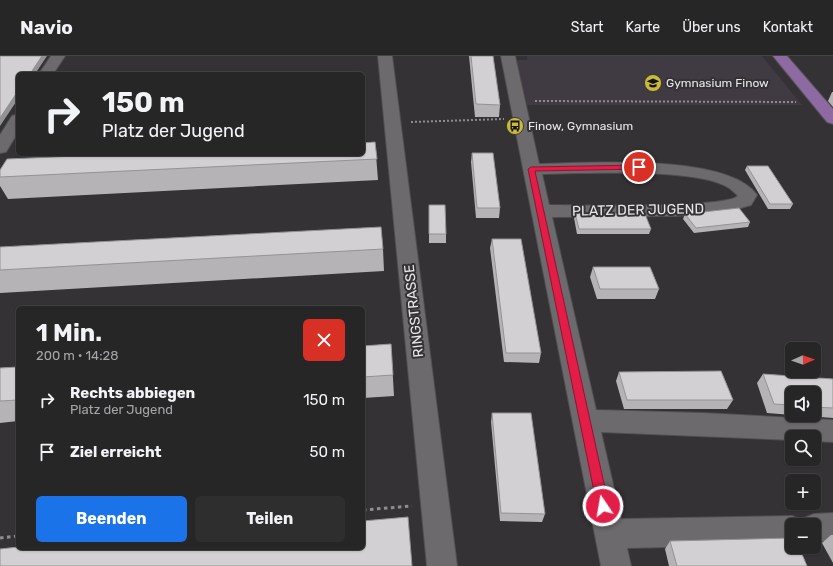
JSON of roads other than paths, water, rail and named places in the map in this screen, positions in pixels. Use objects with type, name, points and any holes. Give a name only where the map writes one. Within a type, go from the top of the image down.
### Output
[{"type":"main road","points":[[780,56],[833,120]]},
{"type":"street","points":[[47,72],[58,56]]},
{"type":"street","name":"RINGSTRASSE","points":[[385,56],[442,566]]},
{"type":"street","points":[[508,56],[616,566]]},
{"type":"street","points":[[0,148],[16,122]]},
{"type":"street","name":"PLATZ DER JUGEND","points":[[531,169],[639,167],[690,172],[719,177],[736,183],[745,190],[748,195],[745,201],[737,205],[665,212],[540,211]]},
{"type":"street","points":[[585,422],[711,424],[833,431]]},
{"type":"street","points":[[821,528],[833,527]]},
{"type":"street","points":[[609,534],[785,530]]},
{"type":"place","name":"Gymnasium Finow","points":[[653,83]]},
{"type":"place","name":"Finow, Gymnasium","points":[[515,126]]}]
